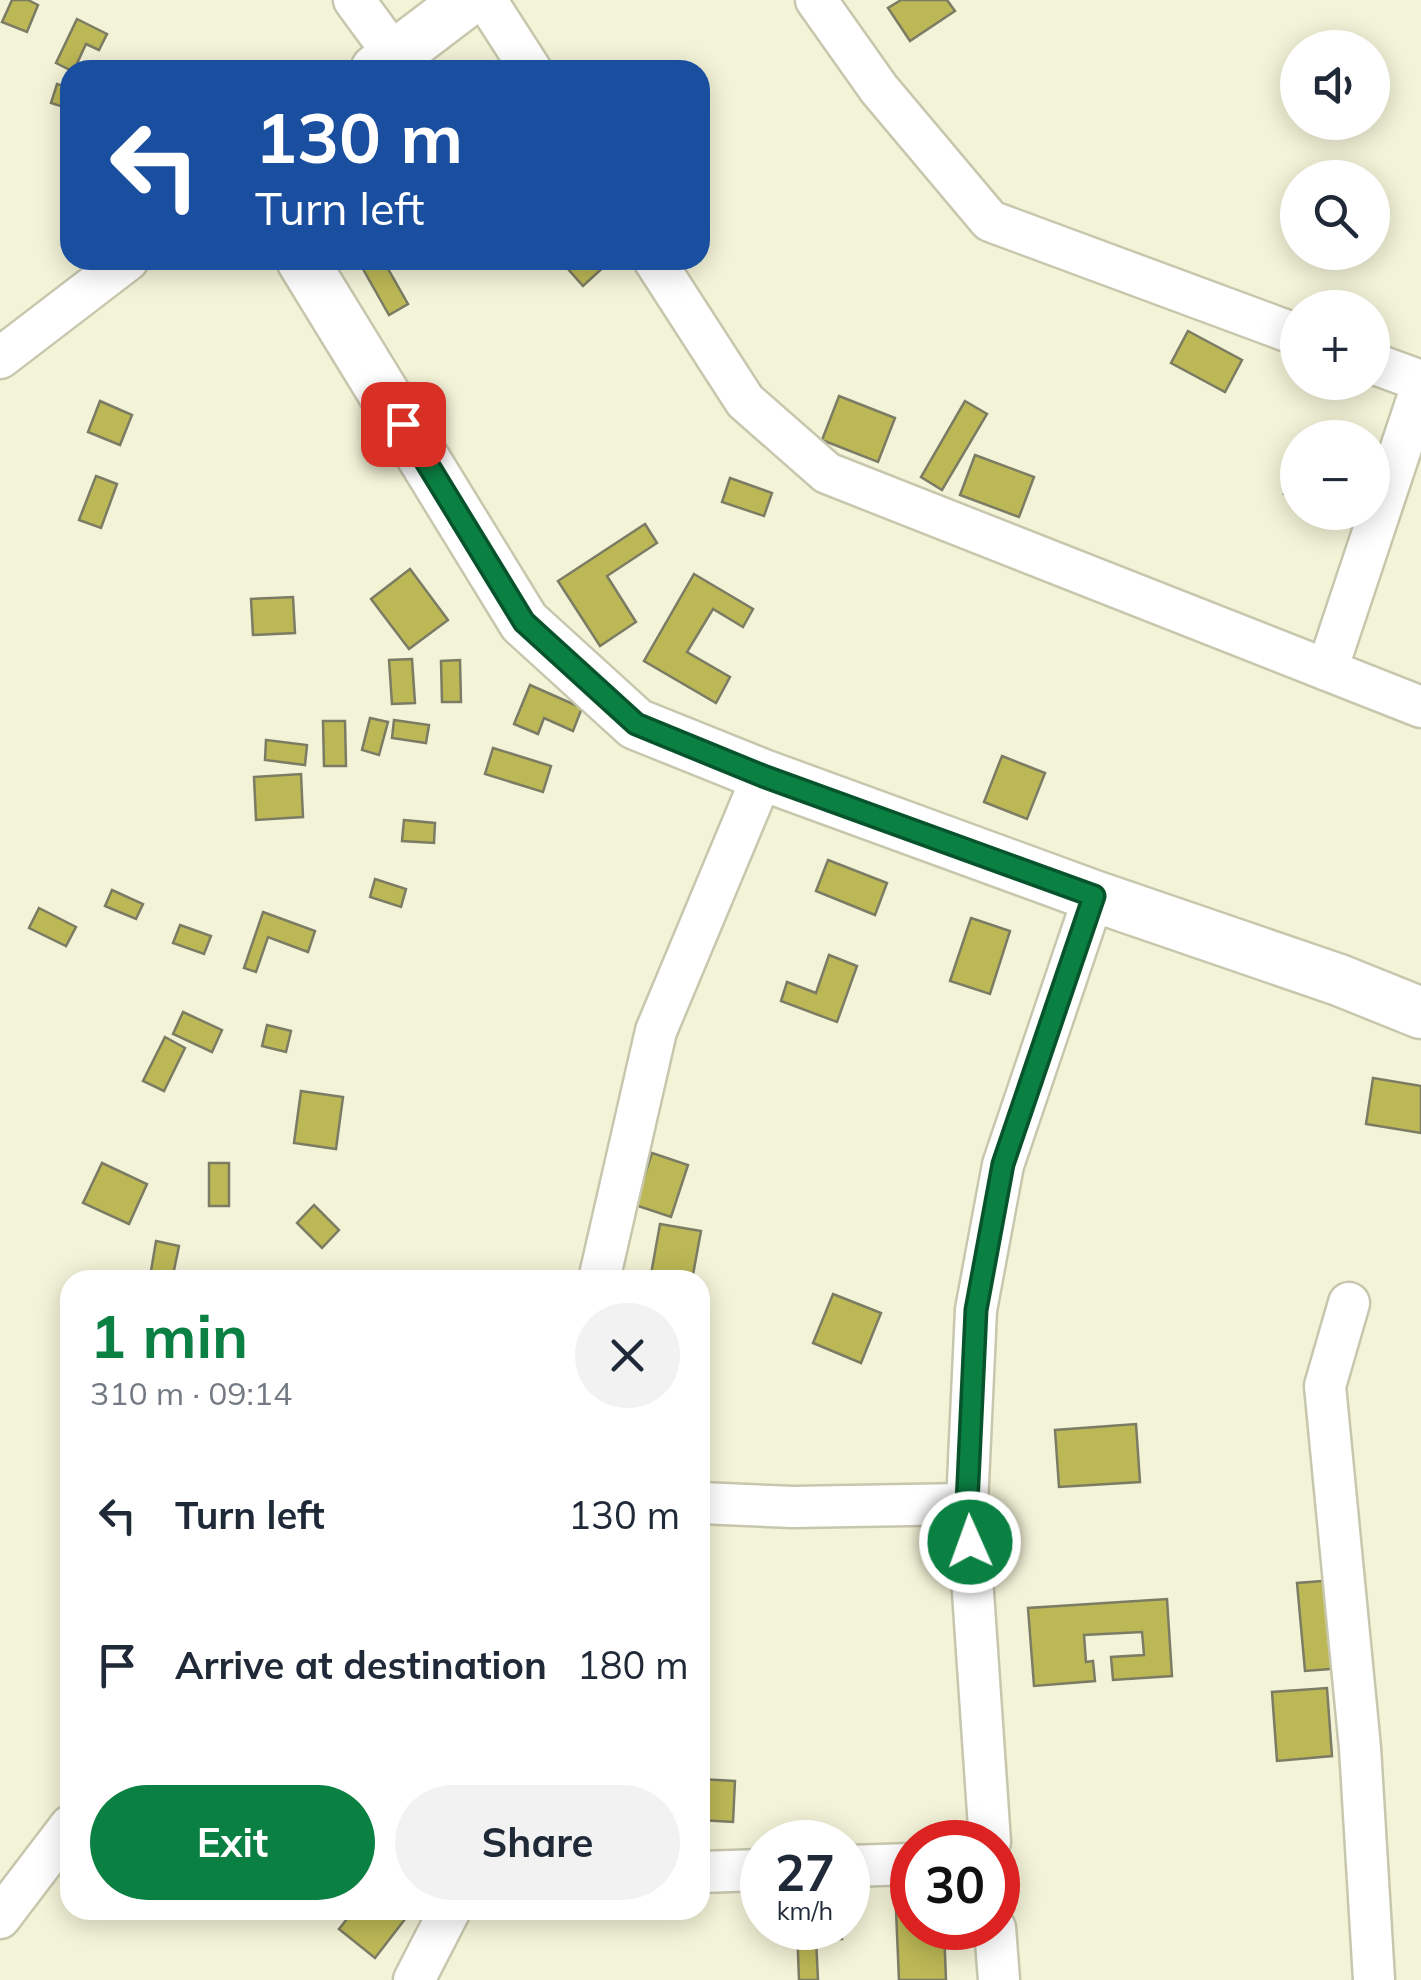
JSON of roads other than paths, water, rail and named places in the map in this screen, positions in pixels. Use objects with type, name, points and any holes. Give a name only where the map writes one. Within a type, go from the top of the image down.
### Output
[{"type":"street","points":[[354,0],[384,60]]},
{"type":"street","points":[[390,60],[468,0]]},
{"type":"street","points":[[486,0],[525,60]]},
{"type":"street","points":[[816,0],[879,89],[990,220],[1280,328]]},
{"type":"street","points":[[0,358],[115,270]]},
{"type":"street","points":[[308,270],[524,622],[636,724],[763,776],[1339,980],[1421,1013]]},
{"type":"street","points":[[660,270],[745,401],[827,473],[1421,707]]},
{"type":"street","points":[[1327,670],[1421,384],[1390,371]]},
{"type":"street","points":[[601,1270],[656,1031],[763,776]]},
{"type":"street","points":[[989,1820],[967,1504],[976,1310],[1003,1164],[1094,896]]},
{"type":"street","points":[[1350,1303],[1325,1386],[1360,1748],[1374,1980]]},
{"type":"street","points":[[710,1504],[967,1504]]},
{"type":"street","points":[[0,1918],[60,1839]]},
{"type":"street","points":[[710,1872],[740,1871]]},
{"type":"street","points":[[414,1980],[445,1920]]},
{"type":"street","points":[[997,1950],[999,1980]]}]
